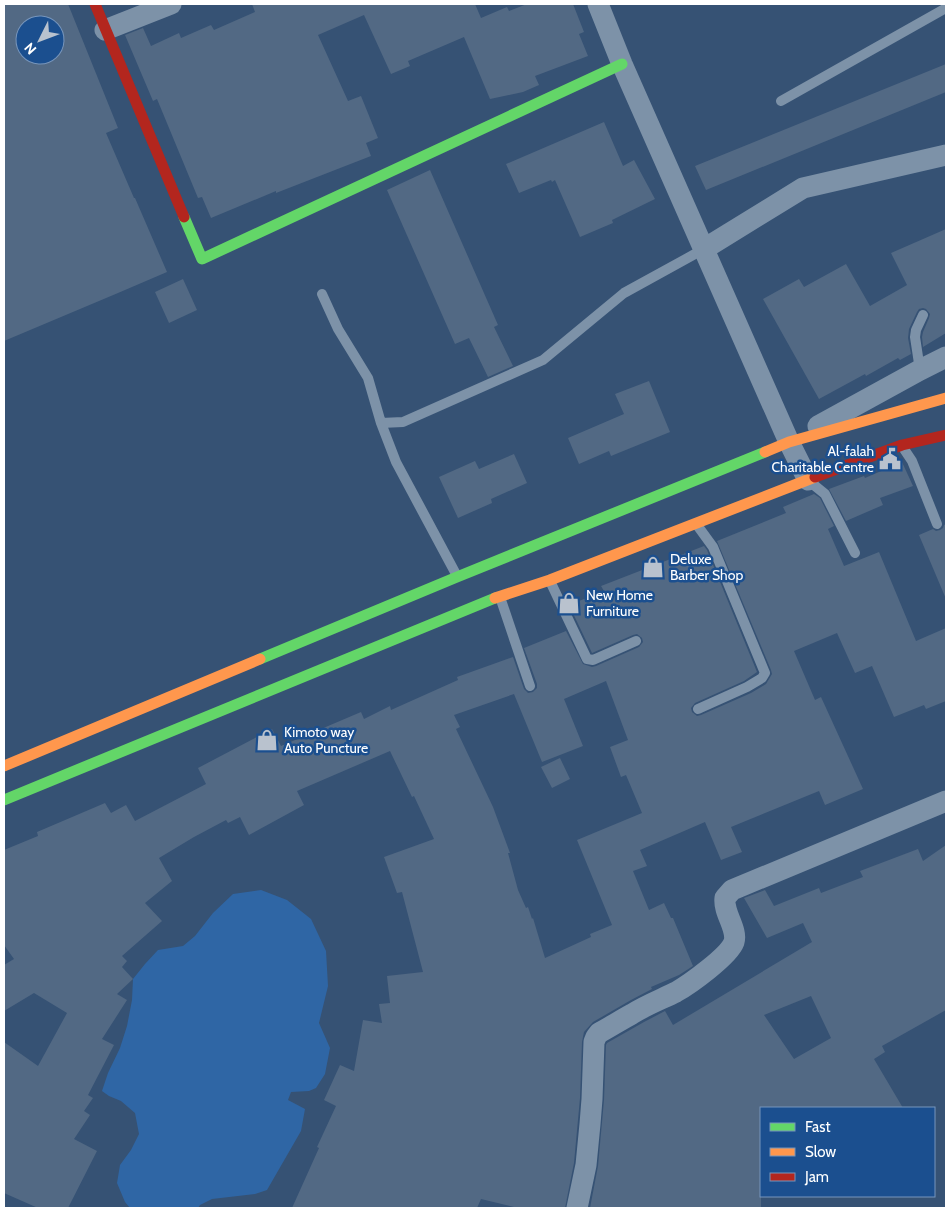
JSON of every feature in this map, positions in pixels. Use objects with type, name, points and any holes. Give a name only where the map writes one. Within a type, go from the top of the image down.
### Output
[{"type":"main road","points":[[95,4],[202,259],[622,64]]},
{"type":"main road","points":[[4,766],[457,577],[789,442],[946,398]]},
{"type":"main road","points":[[4,800],[500,596],[550,580],[902,445],[946,435]]},
{"type":"street","points":[[105,30],[170,4]]},
{"type":"street","points":[[598,4],[622,64],[789,442],[808,480]]},
{"type":"street","points":[[704,249],[803,188],[946,155]]},
{"type":"street","points":[[789,442],[946,357]]},
{"type":"street","points":[[577,1208],[586,1165],[592,1099],[594,1042],[599,1033],[632,1013],[678,991],[722,957],[731,947],[735,936],[725,906],[725,898],[732,890],[946,801]]},
{"type":"lane","points":[[781,101],[946,8]]},
{"type":"lane","points":[[381,423],[403,422],[543,360],[624,293],[704,249]]},
{"type":"lane","points":[[322,294],[338,329],[368,378],[381,423],[396,462],[457,577]]},
{"type":"lane","points":[[920,370],[915,337],[916,330],[923,316]]},
{"type":"lane","points":[[902,445],[912,460],[937,524]]},
{"type":"lane","points":[[808,480],[825,494],[855,553]]},
{"type":"lane","points":[[697,524],[713,547],[765,673],[762,678],[747,687],[698,709]]},
{"type":"lane","points":[[550,580],[587,659],[593,660],[636,641]]},
{"type":"lane","points":[[500,596],[530,686]]},
{"type":"shaded area","points":[[261,890],[287,900],[311,919],[326,951],[328,986],[319,1023],[330,1048],[325,1074],[316,1088],[309,1091],[291,1092],[288,1100],[305,1109],[301,1131],[267,1190],[255,1194],[212,1199],[198,1208],[130,1208],[125,1202],[117,1183],[120,1165],[131,1150],[139,1134],[135,1113],[121,1101],[102,1091],[127,1026],[132,1000],[133,979],[158,950],[183,946],[195,936],[213,913],[233,894]]},
{"type":"building","points":[[4,4],[68,4],[118,128],[106,133],[167,272],[4,341]]},
{"type":"building","points":[[252,4],[475,4],[481,18],[507,7],[509,11],[527,4],[573,4],[584,32],[579,34],[588,56],[535,76],[539,85],[523,92],[490,99],[464,37],[408,61],[410,66],[391,74],[364,15],[318,35],[348,101],[361,96],[378,138],[366,143],[371,156],[276,193],[276,191],[211,218],[202,197],[198,198],[157,99],[153,101],[125,35],[143,28],[151,46],[179,33],[181,38],[211,25],[214,30],[255,12]]},
{"type":"building","points":[[946,64],[946,92],[706,190],[695,166]]},
{"type":"building","points":[[604,122],[623,166],[634,160],[655,199],[612,220],[613,223],[580,237],[555,180],[519,193],[506,164]]},
{"type":"building","points":[[430,170],[498,325],[494,327],[513,366],[488,377],[469,338],[455,344],[387,190]]},
{"type":"building","points":[[946,229],[946,333],[923,347],[923,332],[930,314],[926,309],[919,309],[909,329],[908,338],[911,354],[900,360],[898,358],[866,376],[865,374],[819,399],[763,299],[799,279],[804,287],[846,264],[870,306],[907,285],[891,253]]},
{"type":"building","points":[[183,279],[197,310],[169,323],[155,292]]},
{"type":"building","points":[[649,381],[670,432],[611,456],[609,451],[579,464],[568,438],[624,414],[615,394]]},
{"type":"building","points":[[514,454],[527,483],[491,499],[492,503],[458,518],[439,477],[475,461],[479,469]]},
{"type":"building","points":[[902,462],[913,486],[880,498],[883,505],[846,521],[829,489],[864,476],[865,478]]},
{"type":"building","points":[[814,494],[820,498],[834,526],[828,529],[844,566],[879,552],[916,641],[946,628],[946,701],[926,709],[924,705],[894,717],[872,666],[855,673],[837,633],[794,651],[815,700],[821,697],[863,789],[825,805],[819,791],[731,827],[742,852],[721,860],[705,822],[640,850],[647,866],[633,871],[649,910],[664,903],[671,918],[673,918],[693,966],[679,975],[651,987],[652,989],[593,1022],[584,1032],[574,1163],[565,1208],[518,1208],[481,1199],[477,1208],[292,1208],[336,1106],[324,1100],[340,1065],[354,1071],[363,1020],[382,1023],[379,1004],[390,1003],[387,976],[423,972],[402,892],[397,893],[384,857],[434,839],[390,751],[297,791],[304,805],[249,835],[240,817],[228,823],[226,820],[159,858],[172,881],[145,903],[162,921],[122,956],[127,961],[122,967],[133,979],[117,994],[127,1000],[102,1039],[114,1045],[88,1095],[93,1098],[84,1111],[90,1115],[74,1139],[97,1151],[68,1208],[38,1208],[4,1193],[4,1042],[38,1066],[67,1013],[34,993],[4,1011],[4,965],[14,959],[4,945],[4,850],[38,836],[37,832],[105,803],[111,813],[126,805],[135,821],[206,784],[198,768],[272,729],[281,746],[361,712],[364,719],[390,706],[391,710],[458,680],[457,677],[513,657],[524,689],[528,693],[533,692],[537,688],[537,684],[524,648],[566,631],[583,664],[592,667],[596,666],[639,647],[643,642],[642,638],[637,634],[633,635],[592,653],[569,605],[604,591],[601,586],[704,546],[757,672],[744,681],[695,703],[691,708],[692,712],[697,716],[701,715],[751,693],[766,684],[772,674],[717,541],[786,513],[783,507]],"holes":[[[606,681],[628,740],[610,747],[621,777],[626,775],[642,813],[577,840],[612,925],[590,934],[591,937],[545,958],[533,918],[518,890],[508,853],[510,853],[493,807],[456,729],[460,727],[454,715],[514,694],[542,762],[583,746],[564,699]]]},
{"type":"building","points":[[946,524],[946,599],[919,535],[933,529],[936,531],[940,530]]},
{"type":"building","points":[[560,758],[570,779],[552,788],[541,767]]},
{"type":"building","points":[[946,845],[946,1010],[882,1046],[885,1052],[874,1059],[902,1107],[760,1107],[761,1208],[590,1208],[598,1166],[607,1043],[665,1011],[673,1025],[812,942],[803,923],[767,938],[744,898],[765,890],[774,906],[819,888],[821,893],[863,877],[860,871],[918,849],[923,861]],"holes":[[[811,996],[831,1038],[794,1059],[764,1015]]]},
{"type":"traffic: fast","points":[[184,217],[202,259],[622,64]]},
{"type":"traffic: fast","points":[[260,659],[765,452]]},
{"type":"traffic: fast","points":[[4,800],[495,598]]},
{"type":"traffic: slow","points":[[765,452],[789,442],[946,398]]},
{"type":"traffic: slow","points":[[495,598],[550,580],[815,477]]},
{"type":"traffic: slow","points":[[4,766],[260,659]]},
{"type":"traffic: jam","points":[[95,4],[184,217]]},
{"type":"traffic: jam","points":[[815,477],[902,445],[946,435]]},
{"type":"place","name":"Al-falah Charitable Centre","points":[[890,459]]},
{"type":"place","name":"Deluxe Barber Shop","points":[[653,567]]},
{"type":"place","name":"New Home Furniture","points":[[569,603]]},
{"type":"place","name":"Kimoto way Auto Puncture","points":[[267,740]]}]
